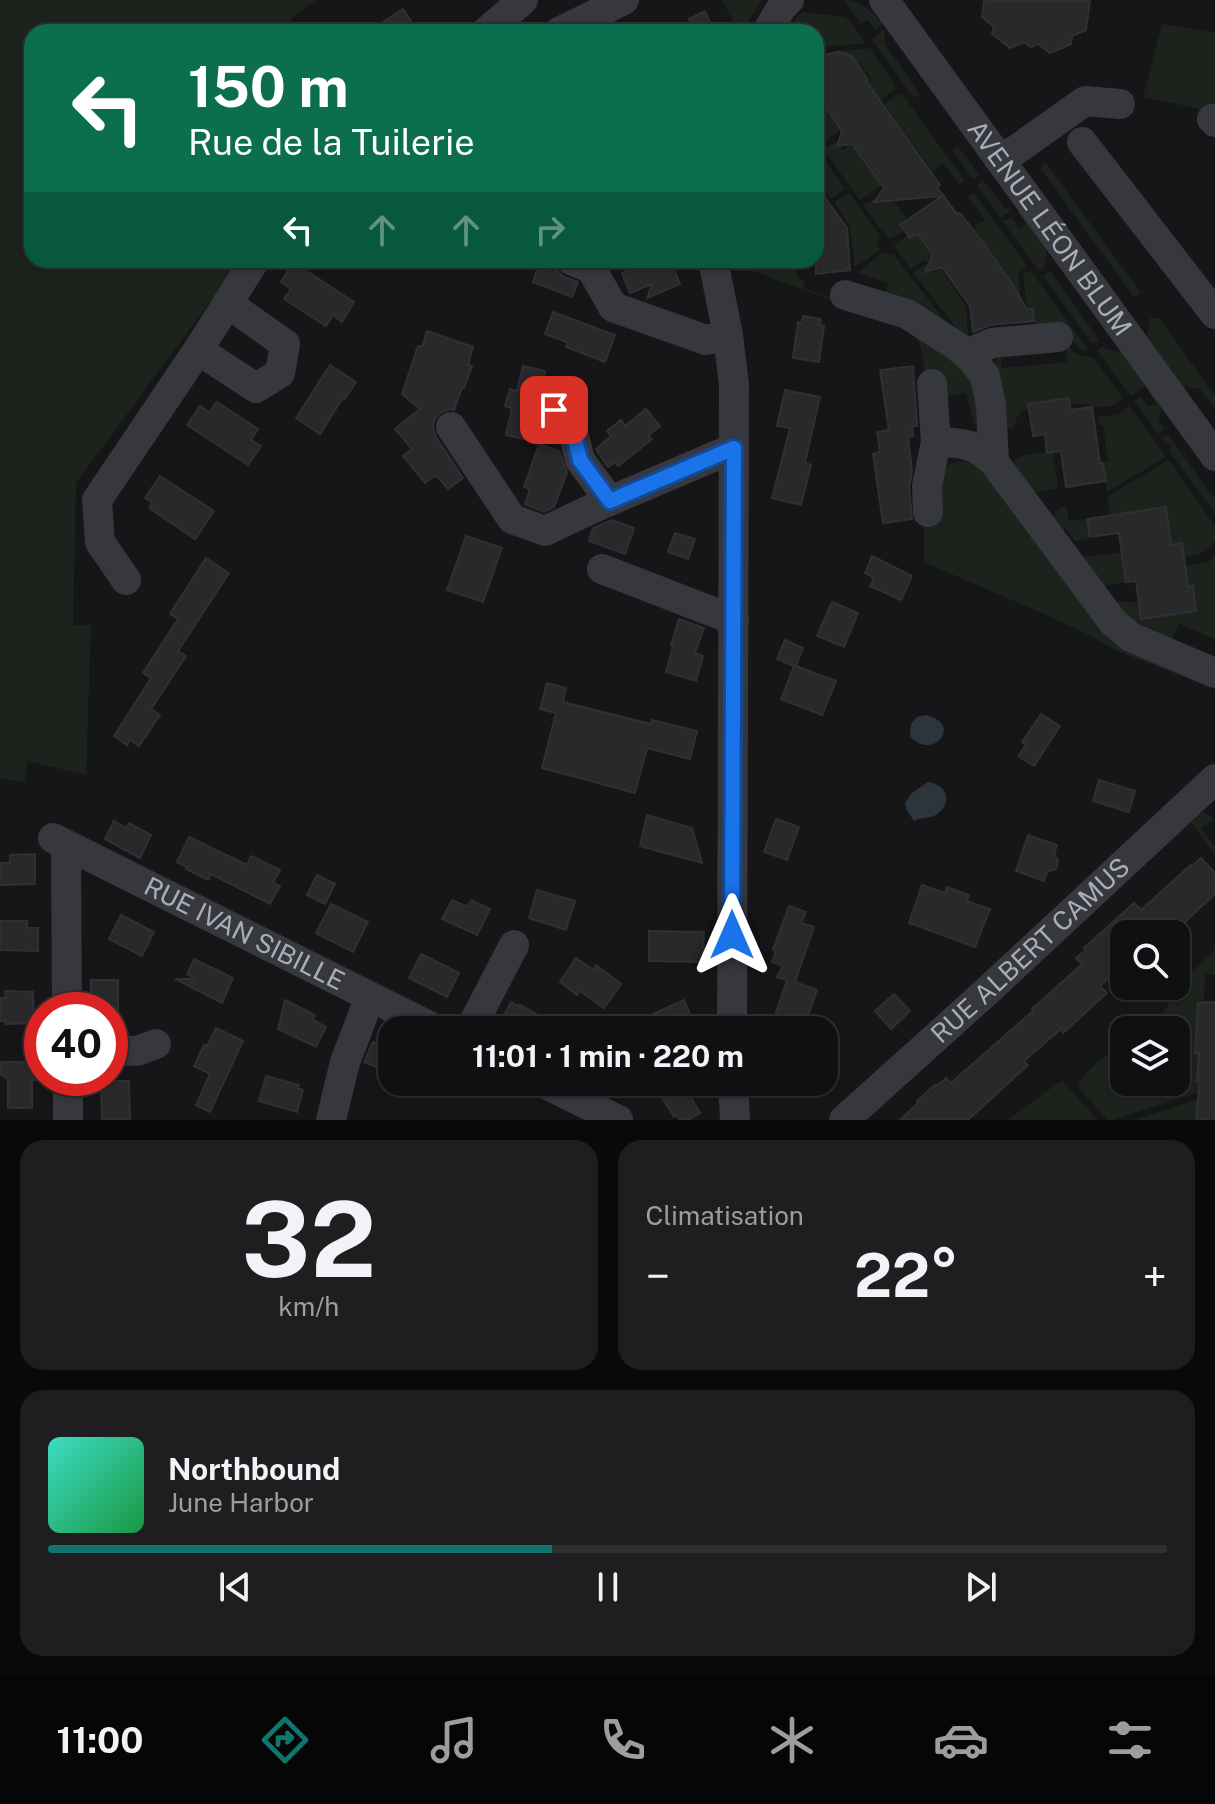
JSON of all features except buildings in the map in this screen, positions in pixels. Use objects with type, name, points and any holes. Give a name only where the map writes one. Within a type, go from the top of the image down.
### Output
[{"type":"street","points":[[496,24],[526,0],[550,24]]},
{"type":"street","points":[[566,24],[581,9],[624,0]]},
{"type":"street","points":[[772,24],[789,0]]},
{"type":"street","name":"AVENUE LÉON BLUM","points":[[884,0],[1215,456]]},
{"type":"street","points":[[998,158],[1016,150],[1085,101],[1120,104]]},
{"type":"street","points":[[1082,142],[1215,314]]},
{"type":"street","points":[[126,580],[100,542],[97,500],[250,268]]},
{"type":"street","points":[[591,268],[613,307],[706,340],[728,335]]},
{"type":"street","points":[[715,268],[734,385],[732,1016]]},
{"type":"street","points":[[845,295],[907,314],[967,354],[985,376],[991,406],[994,462]]},
{"type":"street","points":[[198,350],[256,388],[280,373],[285,344],[227,303]]},
{"type":"street","points":[[967,354],[992,343],[1058,337]]},
{"type":"street","points":[[928,512],[927,486],[936,442],[932,384]]},
{"type":"street","points":[[554,410],[574,436],[580,460],[610,501]]},
{"type":"street","points":[[451,427],[512,519],[545,531],[734,448]]},
{"type":"street","points":[[936,442],[970,445],[994,462],[1113,622],[1131,637],[1215,673]]},
{"type":"street","points":[[602,569],[734,620]]},
{"type":"street","name":"RUE ALBERT CAMUS","points":[[844,1120],[1210,795]]},
{"type":"street","name":"RUE IVAN SIBILLE","points":[[66,992],[60,842],[409,1016]]},
{"type":"street","points":[[477,1016],[514,945]]},
{"type":"street","points":[[331,1120],[345,1062],[370,997]]},
{"type":"street","points":[[128,1051],[137,1051],[156,1044]]},
{"type":"street","points":[[68,1096],[68,1120]]},
{"type":"street","points":[[570,1096],[618,1120]]},
{"type":"street","points":[[734,1096],[735,1120]]},
{"type":"shaded area","points":[[0,0],[316,0],[296,14],[289,24],[24,24],[24,268],[235,268],[76,483],[73,625],[91,625],[86,775],[28,761],[24,783],[0,778]]},
{"type":"shaded area","points":[[722,0],[762,0],[746,24],[734,24]]},
{"type":"shaded area","points":[[843,0],[866,8],[883,24],[875,30],[868,20],[861,24]]},
{"type":"shaded area","points":[[802,12],[846,17],[866,43],[824,47],[824,24],[792,24]]},
{"type":"shaded area","points":[[1162,24],[1215,33],[1215,112],[1143,97]]},
{"type":"shaded area","points":[[885,29],[884,43],[920,94],[914,98],[872,40]]},
{"type":"shaded area","points":[[870,48],[895,85],[895,89],[879,99],[868,83],[872,79],[859,63],[835,51]]},
{"type":"shaded area","points":[[902,94],[965,181],[959,184],[943,163],[933,171],[885,106]]},
{"type":"shaded area","points":[[827,110],[841,130],[824,142],[824,111]]},
{"type":"shaded area","points":[[836,142],[843,150],[852,144],[882,185],[860,200],[824,148]]},
{"type":"shaded area","points":[[958,146],[979,175],[973,179],[952,150]]},
{"type":"shaded area","points":[[824,159],[845,189],[831,199],[824,189]]},
{"type":"shaded area","points":[[1046,163],[1141,293],[1134,297],[1040,168]]},
{"type":"shaded area","points":[[984,181],[1005,208],[1012,210],[1001,218],[977,186]]},
{"type":"shaded area","points":[[849,193],[880,236],[877,246],[880,250],[855,267],[850,227],[834,202]]},
{"type":"shaded area","points":[[974,193],[1027,266],[1018,272],[1021,301],[1017,301],[1015,286],[974,229],[985,220],[968,197]]},
{"type":"shaded area","points":[[879,197],[891,197],[907,220],[900,225],[904,231],[890,239],[863,205]]},
{"type":"shaded area","points":[[1020,211],[1047,248],[1045,266],[1039,271],[1003,222],[1011,217],[1020,229],[1026,224],[1018,213]]},
{"type":"shaded area","points":[[918,234],[934,258],[910,269],[894,245],[908,235],[911,238]]},
{"type":"shaded area","points":[[882,253],[894,255],[957,337],[883,299],[888,283],[857,273]]},
{"type":"shaded area","points":[[925,264],[932,273],[940,268],[966,306],[968,335],[963,336],[913,273]]},
{"type":"shaded area","points":[[731,268],[796,268],[805,289],[904,323],[977,376],[983,438],[977,433],[966,393],[947,396],[927,383],[920,344],[909,329],[753,271],[732,271]]},
{"type":"shaded area","points":[[1031,271],[1087,348],[1085,351],[1071,340],[1035,329],[1033,310],[1027,310],[1023,274]]},
{"type":"shaded area","points":[[1050,271],[1099,340],[1092,344],[1043,276]]},
{"type":"shaded area","points":[[1150,318],[1159,318],[1215,396],[1215,409],[1200,389],[1181,386],[1147,338]]},
{"type":"shaded area","points":[[1069,345],[1075,354],[1094,358],[1123,398],[1112,406],[1070,404],[1068,398],[1029,404],[1029,410],[1020,413],[1013,428],[1001,430],[993,369],[998,353],[1002,368],[1067,362],[1066,346]]},
{"type":"shaded area","points":[[1103,346],[1107,350],[1122,352],[1150,383],[1131,396],[1097,350]]},
{"type":"shaded area","points":[[1152,389],[1162,404],[1158,420],[1165,429],[1158,434],[1134,401],[1141,397],[1148,407],[1156,403],[1148,391]]},
{"type":"shaded area","points":[[1129,406],[1166,457],[1107,492],[1103,463],[1108,462],[1103,425],[1099,425],[1098,417],[1118,415]]},
{"type":"shaded area","points":[[1166,436],[1215,499],[1215,513],[1169,451],[1170,444],[1165,444],[1161,438]]},
{"type":"shaded area","points":[[1053,452],[1058,488],[1030,493],[1012,465],[1024,456]]},
{"type":"shaded area","points":[[1169,460],[1215,526],[1215,540],[1205,552],[1184,558],[1182,544],[1171,545],[1166,508],[1110,516],[1108,496]]},
{"type":"shaded area","points":[[962,461],[977,464],[1074,587],[1215,681],[1215,689],[1115,650],[1051,617],[924,562],[924,516],[942,469]]},
{"type":"shaded area","points":[[1066,505],[1069,521],[1087,519],[1090,537],[1075,541],[1065,528],[1060,531],[1053,516]]},
{"type":"shaded area","points":[[1122,552],[1126,582],[1101,586],[1080,558]]},
{"type":"shaded area","points":[[1215,555],[1215,639],[1179,624],[1172,639],[1131,620],[1116,602],[1139,602],[1141,619],[1196,611],[1193,587],[1188,587],[1185,566],[1210,561]]},
{"type":"shaded area","points":[[926,715],[943,726],[944,733],[935,743],[927,745],[918,743],[910,736],[911,724],[917,717]]},
{"type":"shaded area","points":[[928,782],[941,787],[946,802],[934,816],[914,821],[905,803],[912,793]]},
{"type":"shaded area","points":[[1203,812],[1214,819],[1201,828],[1215,847],[1215,855],[1191,822]]},
{"type":"shaded area","points":[[1215,949],[1215,975],[1205,974],[1204,1002],[1198,1003],[1195,1052],[1200,1053],[1197,1080],[1211,1077],[1215,1087],[1190,1095],[1190,1016],[1160,1016],[1171,1000],[1190,1000],[1190,974]]},
{"type":"shaded area","points":[[1110,1052],[1110,1096],[1187,1096],[1108,1120],[1079,1088],[1078,1084]]},
{"type":"shaded area","points":[[1062,1080],[1097,1120],[1008,1120]]},
{"type":"shaded area","points":[[1215,1094],[1197,1108],[1196,1120],[1134,1120]]},
{"type":"route","points":[[554,410],[574,436],[580,460],[610,501],[734,448],[732,935]]}]
